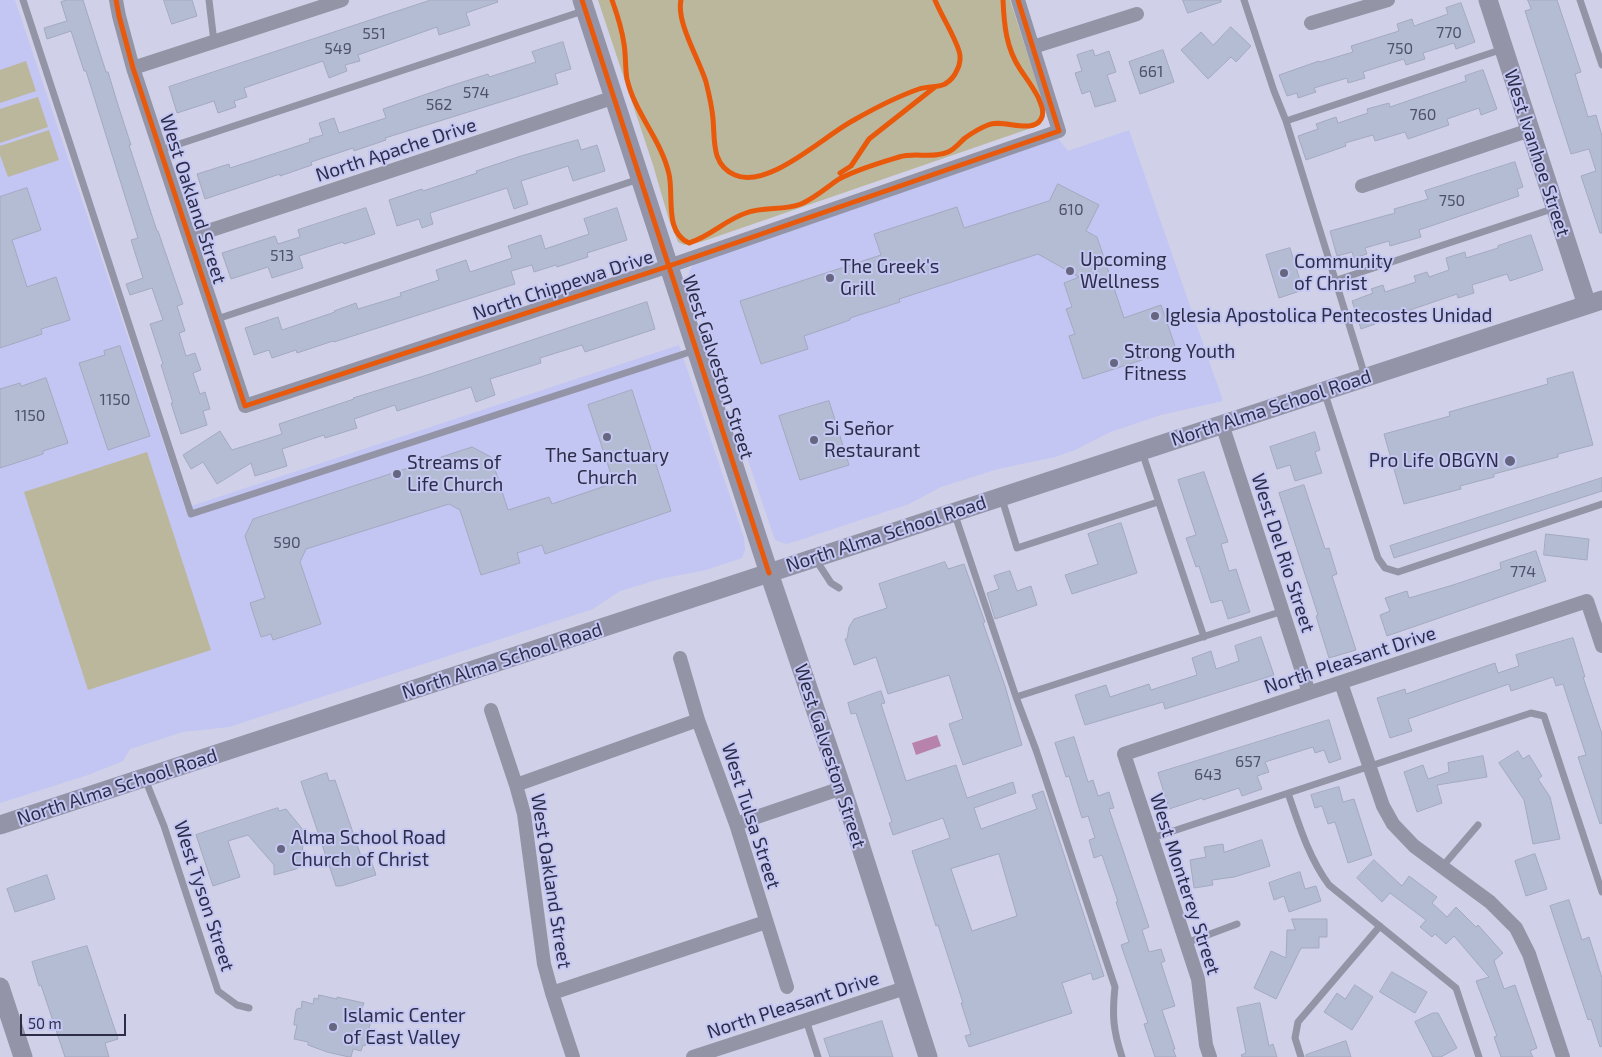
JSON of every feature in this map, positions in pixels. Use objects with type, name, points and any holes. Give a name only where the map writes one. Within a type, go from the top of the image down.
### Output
[{"type":"main road","name":"West Ivanhoe Street","points":[[1488,0],[1555,208],[1594,303]]},
{"type":"main road","name":"West Galveston Street","points":[[583,5],[769,573],[842,788],[928,1057]]},
{"type":"main road","name":"North Alma School Road","points":[[0,825],[1594,303]]},
{"type":"main road","points":[[0,987],[23,1057]]},
{"type":"street","name":"West Oakland Street","points":[[116,0],[118,16],[134,68],[245,406]]},
{"type":"street","points":[[134,68],[342,0]]},
{"type":"street","points":[[1018,0],[1033,48],[1137,14]]},
{"type":"street","points":[[1311,23],[1388,0]]},
{"type":"street","name":"North Chippewa Drive","points":[[245,406],[669,266],[1059,130],[1033,48]]},
{"type":"street","name":"North Apache Drive","points":[[190,237],[612,98]]},
{"type":"street","points":[[1362,186],[1530,130]]},
{"type":"street","name":"West Del Rio Street","points":[[1222,424],[1309,694]]},
{"type":"street","name":"North Pleasant Drive","points":[[1124,754],[1587,601],[1602,646]]},
{"type":"street","name":"West Tulsa Street","points":[[680,658],[698,720],[736,824],[787,987]]},
{"type":"street","points":[[1342,683],[1383,806],[1393,824],[1414,846],[1490,902],[1516,928],[1530,954],[1563,1057]]},
{"type":"street","name":"West Oakland Street","points":[[491,710],[524,814],[544,964],[574,1057]]},
{"type":"street","points":[[516,784],[698,720]]},
{"type":"street","name":"West Monterey Street","points":[[1124,754],[1198,979],[1206,1044],[1210,1057]]},
{"type":"street","points":[[736,824],[842,788]]},
{"type":"street","points":[[552,993],[766,922]]},
{"type":"street","name":"North Pleasant Drive","points":[[701,1056],[905,988]]},
{"type":"lane","points":[[23,0],[191,514],[697,350]]},
{"type":"lane","points":[[208,0],[214,42]]},
{"type":"lane","points":[[1244,0],[1286,122],[1365,377]]},
{"type":"lane","points":[[1580,0],[1602,65]]},
{"type":"lane","points":[[161,150],[583,5]]},
{"type":"lane","points":[[1286,122],[1503,48]]},
{"type":"lane","points":[[217,319],[640,179]]},
{"type":"lane","points":[[1334,281],[1555,208]]},
{"type":"lane","points":[[1324,391],[1378,558],[1385,568],[1398,572],[1602,504]]},
{"type":"lane","points":[[1141,450],[1204,637]]},
{"type":"lane","points":[[1001,496],[1017,548],[1158,502]]},
{"type":"lane","points":[[954,512],[1115,987],[1113,1011],[1114,1036],[1122,1057]]},
{"type":"lane","points":[[814,558],[831,583],[839,588]]},
{"type":"lane","points":[[1016,697],[1282,611]]},
{"type":"lane","points":[[1152,838],[1531,713],[1544,716],[1602,892]]},
{"type":"lane","name":"West Tyson Street","points":[[145,778],[164,826],[218,991],[237,1005],[249,1008]]},
{"type":"lane","points":[[1288,793],[1302,834],[1318,870],[1329,884],[1456,988],[1479,1057]]},
{"type":"lane","points":[[1442,867],[1478,825]]},
{"type":"lane","points":[[1186,943],[1237,924]]},
{"type":"lane","points":[[1302,1057],[1295,1038],[1298,1022],[1380,926]]},
{"type":"lane","points":[[806,1020],[818,1057]]},
{"type":"shaded area","points":[[0,0],[15,0],[185,508],[679,345],[744,538],[745,550],[742,558],[706,570],[660,579],[620,591],[593,609],[229,727],[183,732],[130,749],[123,761],[88,775],[0,803]]},
{"type":"shaded area","points":[[598,0],[1010,0],[1043,102],[1044,116],[1040,125],[701,242],[684,245],[678,242],[669,220],[653,165]]},
{"type":"shaded area","points":[[26,61],[36,91],[0,103],[0,70]]},
{"type":"shaded area","points":[[38,97],[48,127],[0,143],[0,109]]},
{"type":"shaded area","points":[[49,130],[59,160],[8,177],[0,155],[0,146]]},
{"type":"shaded area","points":[[1129,130],[1223,401],[1161,415],[1108,433],[1075,450],[1055,457],[998,469],[941,487],[909,504],[800,540],[786,544],[775,540],[688,283],[689,271],[694,264],[1056,136],[1068,151]]},
{"type":"shaded area","points":[[147,452],[211,650],[88,690],[24,492]]},
{"type":"shaded area","points":[[937,735],[941,746],[916,755],[912,743]]},
{"type":"building","points":[[83,0],[106,72],[108,72],[157,231],[183,304],[177,306],[185,331],[179,333],[186,356],[195,353],[201,370],[193,373],[200,394],[205,392],[210,409],[203,411],[207,425],[181,434],[161,365],[163,364],[150,324],[163,320],[152,288],[130,295],[126,284],[143,278],[131,240],[138,238],[86,71],[84,71],[71,31],[47,39],[44,28],[67,21],[61,2]]},
{"type":"building","points":[[164,0],[192,0],[197,16],[172,24]]},
{"type":"building","points":[[431,0],[497,0],[498,2],[466,13],[470,25],[439,35],[437,27],[358,55],[360,61],[345,65],[347,71],[329,78],[323,61],[244,88],[247,97],[234,101],[236,107],[218,113],[214,101],[177,113],[169,87]]},
{"type":"building","points":[[1183,0],[1221,0],[1221,2],[1188,13]]},
{"type":"building","points":[[1528,0],[1557,0],[1581,72],[1575,74],[1588,117],[1596,115],[1602,136],[1602,233],[1600,233],[1581,176],[1596,171],[1589,149],[1571,154],[1525,11],[1531,9]]},
{"type":"building","points":[[1461,3],[1475,42],[1456,49],[1454,43],[1423,53],[1425,59],[1406,65],[1404,59],[1363,72],[1365,78],[1348,83],[1347,78],[1314,88],[1316,92],[1298,98],[1297,93],[1287,96],[1279,75],[1353,52],[1351,46],[1399,31],[1397,24],[1412,19],[1414,26],[1448,14],[1446,8]]},
{"type":"building","points":[[1231,27],[1251,46],[1236,62],[1231,57],[1208,79],[1181,50],[1201,32],[1213,45]]},
{"type":"building","points":[[563,42],[571,69],[555,74],[558,84],[385,138],[386,140],[354,151],[353,148],[311,162],[312,165],[205,199],[197,174],[229,164],[230,168],[310,142],[309,139],[323,135],[319,123],[334,118],[339,133],[386,118],[383,109],[488,74],[489,77],[536,62],[532,52]]},
{"type":"building","points":[[1093,50],[1095,56],[1109,51],[1116,72],[1107,75],[1116,101],[1095,107],[1090,91],[1082,94],[1075,73],[1082,71],[1077,55]]},
{"type":"building","points":[[1163,50],[1174,82],[1140,94],[1129,62]]},
{"type":"building","points":[[1483,70],[1497,109],[1481,115],[1479,108],[1447,119],[1449,125],[1408,139],[1405,132],[1375,141],[1373,135],[1345,143],[1346,146],[1306,160],[1298,136],[1318,129],[1316,124],[1336,117],[1338,123],[1368,113],[1367,109],[1389,103],[1390,107],[1466,81],[1465,76]]},
{"type":"building","points":[[578,140],[581,150],[597,145],[605,171],[573,181],[568,166],[521,181],[528,204],[514,209],[507,188],[430,213],[433,224],[422,228],[419,219],[397,226],[389,200],[477,173],[476,171],[521,156]]},
{"type":"building","points":[[1515,162],[1523,187],[1517,189],[1519,196],[1419,230],[1421,237],[1390,246],[1389,241],[1365,248],[1367,254],[1354,258],[1352,252],[1337,256],[1330,231],[1395,213],[1394,209],[1428,199],[1425,191]]},
{"type":"building","points":[[1058,184],[1099,205],[1086,231],[1097,237],[1124,318],[1161,305],[1176,349],[1083,379],[1069,336],[1075,334],[1066,309],[1072,307],[1064,283],[1079,277],[1038,254],[899,299],[900,302],[850,318],[850,320],[804,336],[808,349],[761,364],[740,301],[881,255],[874,234],[957,207],[964,228],[1049,201]]},
{"type":"building","points":[[27,188],[41,230],[12,240],[27,287],[56,277],[70,320],[41,329],[42,334],[0,348],[0,197]]},
{"type":"building","points":[[366,208],[375,234],[299,256],[303,268],[272,278],[268,267],[231,279],[222,253],[275,236],[278,244],[300,237],[298,230]]},
{"type":"building","points":[[617,208],[627,240],[587,253],[588,257],[534,272],[532,265],[511,271],[515,284],[297,353],[296,350],[272,358],[269,350],[254,355],[245,328],[278,317],[282,330],[356,303],[358,309],[401,296],[400,293],[439,280],[436,270],[466,260],[470,272],[512,258],[508,246],[541,235],[545,249],[589,234],[584,219]]},
{"type":"building","points":[[1531,235],[1543,270],[1510,281],[1507,274],[1472,285],[1474,293],[1458,298],[1457,294],[1375,322],[1375,324],[1361,329],[1352,301],[1373,293],[1371,289],[1383,285],[1385,292],[1416,282],[1414,276],[1427,272],[1429,277],[1449,270],[1446,258],[1465,252],[1466,258]]},
{"type":"building","name":"Community of Christ","points":[[1290,248],[1303,290],[1279,298],[1266,255]]},
{"type":"building","points":[[647,302],[655,329],[585,352],[582,345],[540,358],[541,363],[490,379],[495,395],[476,402],[471,387],[397,411],[395,405],[354,419],[357,428],[325,438],[324,435],[282,449],[287,466],[255,476],[251,463],[217,484],[203,462],[191,469],[183,455],[220,431],[232,450],[282,434],[279,424]]},
{"type":"building","points":[[120,346],[150,436],[108,450],[79,363],[105,355],[104,351]]},
{"type":"building","points":[[1573,372],[1593,445],[1558,454],[1558,457],[1494,474],[1494,477],[1460,486],[1461,489],[1404,504],[1384,434],[1450,416],[1449,412],[1548,384],[1547,379]]},
{"type":"building","points":[[46,378],[68,443],[43,451],[43,454],[0,468],[0,389],[20,383],[21,386]]},
{"type":"building","points":[[632,390],[671,511],[545,554],[542,545],[517,553],[520,563],[481,575],[460,510],[449,504],[306,549],[300,562],[321,624],[273,640],[271,634],[261,637],[250,603],[265,598],[245,536],[253,519],[472,447],[491,457],[508,510],[549,497],[552,504],[614,483],[588,405]]},
{"type":"building","name":"Si Señor Restaurant","points":[[829,401],[849,465],[800,480],[779,416]]},
{"type":"building","points":[[1315,432],[1320,450],[1315,452],[1322,473],[1295,481],[1290,465],[1277,469],[1270,447]]},
{"type":"building","points":[[1204,472],[1228,542],[1221,544],[1229,571],[1236,569],[1250,612],[1228,619],[1222,600],[1211,603],[1199,566],[1196,567],[1186,538],[1196,535],[1178,480]]},
{"type":"building","points":[[1602,478],[1602,491],[1394,558],[1390,546]]},
{"type":"building","points":[[1304,485],[1325,549],[1329,548],[1337,574],[1332,576],[1356,650],[1329,658],[1316,616],[1318,615],[1279,493]]},
{"type":"building","points":[[1121,523],[1137,573],[1072,594],[1065,575],[1098,564],[1088,534]]},
{"type":"building","points":[[1546,534],[1589,539],[1587,560],[1544,555]]},
{"type":"building","points":[[1536,551],[1546,581],[1387,636],[1380,615],[1390,611],[1385,598],[1407,591],[1409,598],[1453,585],[1501,569],[1500,563]]},
{"type":"building","points":[[945,562],[948,569],[964,564],[985,622],[983,623],[1005,686],[1022,745],[963,765],[949,724],[963,719],[949,675],[888,694],[876,657],[854,665],[845,639],[847,639],[849,627],[854,619],[887,608],[879,584]]},
{"type":"building","points":[[1010,571],[1017,591],[1031,586],[1037,605],[995,619],[987,593],[999,589],[994,576]]},
{"type":"building","points":[[1261,637],[1274,675],[1165,709],[1163,702],[1085,725],[1075,695],[1106,685],[1110,697],[1149,684],[1151,690],[1197,675],[1192,658],[1211,651],[1216,669],[1239,661],[1235,646]]},
{"type":"building","points":[[1573,638],[1585,677],[1583,677],[1602,734],[1602,823],[1600,824],[1578,757],[1586,755],[1563,684],[1556,686],[1553,677],[1511,691],[1509,684],[1408,719],[1412,731],[1390,738],[1377,698],[1405,689],[1406,694],[1495,663],[1498,673],[1519,666],[1516,655]]},
{"type":"building","points":[[881,691],[885,703],[881,704],[906,781],[956,765],[967,798],[1013,782],[1016,793],[974,808],[981,829],[1037,809],[1032,795],[1043,791],[1104,976],[1093,980],[1091,973],[1062,983],[1072,1013],[969,1047],[965,1036],[971,1034],[961,1003],[963,1003],[912,851],[950,838],[943,818],[893,835],[889,823],[892,822],[856,713],[851,714],[848,703]],"holes":[[[999,854],[1017,916],[972,931],[951,869]]]},
{"type":"building","points":[[1329,720],[1341,759],[1329,763],[1324,750],[1315,753],[1313,747],[1265,762],[1269,772],[1257,776],[1262,789],[1242,796],[1239,788],[1169,809],[1158,773]]},
{"type":"building","points":[[1074,737],[1088,782],[1093,780],[1098,796],[1109,792],[1114,808],[1109,809],[1149,927],[1142,930],[1149,952],[1161,949],[1165,961],[1161,963],[1175,1006],[1162,1010],[1176,1057],[1155,1057],[1144,1024],[1148,1023],[1121,945],[1129,942],[1116,902],[1118,902],[1102,855],[1094,858],[1089,840],[1095,838],[1088,816],[1082,818],[1069,776],[1066,777],[1055,743]]},
{"type":"building","points":[[1518,751],[1523,759],[1529,755],[1542,776],[1538,779],[1550,797],[1560,839],[1533,844],[1524,800],[1499,763]]},
{"type":"building","points":[[1483,756],[1487,777],[1437,785],[1442,803],[1417,812],[1404,772],[1423,765],[1428,779],[1449,772],[1448,763]]},
{"type":"building","points":[[327,773],[329,781],[335,780],[361,856],[369,854],[376,875],[341,886],[336,886],[301,782]]},
{"type":"building","points":[[1339,787],[1343,802],[1354,799],[1372,855],[1348,863],[1335,822],[1328,824],[1322,806],[1315,808],[1311,795]]},
{"type":"building","name":"Alma School Road Church of Christ","points":[[278,808],[279,811],[286,809],[304,831],[302,856],[307,862],[296,869],[274,875],[274,865],[248,835],[228,841],[240,877],[213,886],[196,835]]},
{"type":"building","points":[[1262,840],[1270,866],[1234,877],[1212,880],[1213,885],[1194,888],[1190,860],[1206,857],[1204,847],[1223,844],[1224,852]]},
{"type":"building","points":[[1535,854],[1547,889],[1526,896],[1515,861]]},
{"type":"building","points":[[1374,860],[1402,886],[1409,876],[1437,897],[1432,903],[1447,917],[1456,907],[1476,927],[1478,925],[1503,953],[1494,961],[1504,989],[1515,985],[1537,1048],[1530,1051],[1533,1057],[1501,1057],[1494,1037],[1497,1036],[1476,981],[1489,977],[1454,936],[1446,944],[1435,934],[1432,937],[1420,927],[1426,920],[1390,893],[1382,902],[1357,878]]},
{"type":"building","points":[[1300,872],[1305,889],[1316,886],[1321,901],[1289,912],[1284,896],[1274,900],[1269,883]]},
{"type":"building","points":[[47,875],[55,899],[15,912],[7,889]]},
{"type":"building","points":[[1569,900],[1582,940],[1589,937],[1602,978],[1602,1046],[1600,1047],[1591,1019],[1588,1020],[1550,906]]},
{"type":"building","points":[[1292,919],[1327,919],[1327,937],[1319,937],[1319,948],[1301,948],[1276,999],[1254,988],[1271,951],[1286,958],[1287,930],[1295,930]]},
{"type":"building","points":[[87,946],[118,1039],[105,1043],[109,1057],[65,1057],[32,962]]},
{"type":"building","points":[[1392,972],[1427,992],[1415,1013],[1380,992]]},
{"type":"building","points":[[1355,985],[1373,997],[1352,1030],[1324,1012],[1337,993],[1345,999]]},
{"type":"building","name":"Islamic Center of East Valley","points":[[319,995],[364,1003],[361,1011],[370,1013],[368,1019],[371,1020],[365,1046],[363,1045],[361,1051],[353,1049],[351,1057],[349,1057],[327,1052],[308,1045],[308,1042],[294,1039],[297,1025],[294,1025],[296,1010],[298,1008],[301,1009],[302,1001],[313,1004],[314,998],[318,999]]},
{"type":"building","points":[[1260,1003],[1269,1046],[1273,1044],[1277,1057],[1242,1057],[1241,1055],[1246,1053],[1237,1008]]},
{"type":"building","points":[[1433,1013],[1438,1013],[1457,1048],[1441,1057],[1433,1057],[1415,1022]]},
{"type":"building","points":[[882,1021],[893,1057],[830,1057],[824,1039]]},
{"type":"building","points":[[1346,1041],[1351,1057],[1306,1057],[1306,1055]]},
{"type":"cycle path","points":[[116,0],[133,68],[245,406],[669,266],[1059,131],[1018,0]]},
{"type":"cycle path","points":[[582,0],[769,573]]},
{"type":"cycle path","points":[[612,0],[622,33],[627,79],[631,92],[665,161],[669,174],[673,222],[676,231],[681,238],[689,243],[746,213],[794,206],[806,202],[839,179],[869,166],[899,157],[936,155],[948,152],[968,136],[988,125],[994,123],[1024,126],[1037,124],[1043,114],[1042,108],[1036,93],[1015,61],[1012,53],[1005,27],[1003,0]]},
{"type":"cycle path","points":[[681,0],[680,9],[685,30],[706,82],[713,114],[718,158],[727,171],[748,178],[763,175],[780,168],[842,127],[886,103],[919,89],[935,87],[949,81],[958,68],[960,53],[935,0]]},
{"type":"cycle path","points":[[840,173],[851,166],[869,139],[935,87]]},
{"type":"place","name":"Upcoming Wellness","points":[[1070,271]]},
{"type":"place","name":"Community of Christ","points":[[1284,273]]},
{"type":"place","name":"The Greek's Grill","points":[[830,278]]},
{"type":"place","name":"Iglesia Apostolica Pentecostes Unidad","points":[[1155,316]]},
{"type":"place","name":"Strong Youth Fitness","points":[[1114,363]]},
{"type":"place","name":"The Sanctuary Church","points":[[607,437]]},
{"type":"place","name":"Si Señor Restaurant","points":[[814,440]]},
{"type":"place","name":"Pro Life OBGYN","points":[[1510,461]]},
{"type":"place","name":"Streams of Life Church","points":[[397,474]]},
{"type":"place","name":"Alma School Road Church of Christ","points":[[281,849]]},
{"type":"place","name":"Islamic Center of East Valley","points":[[333,1027]]}]
